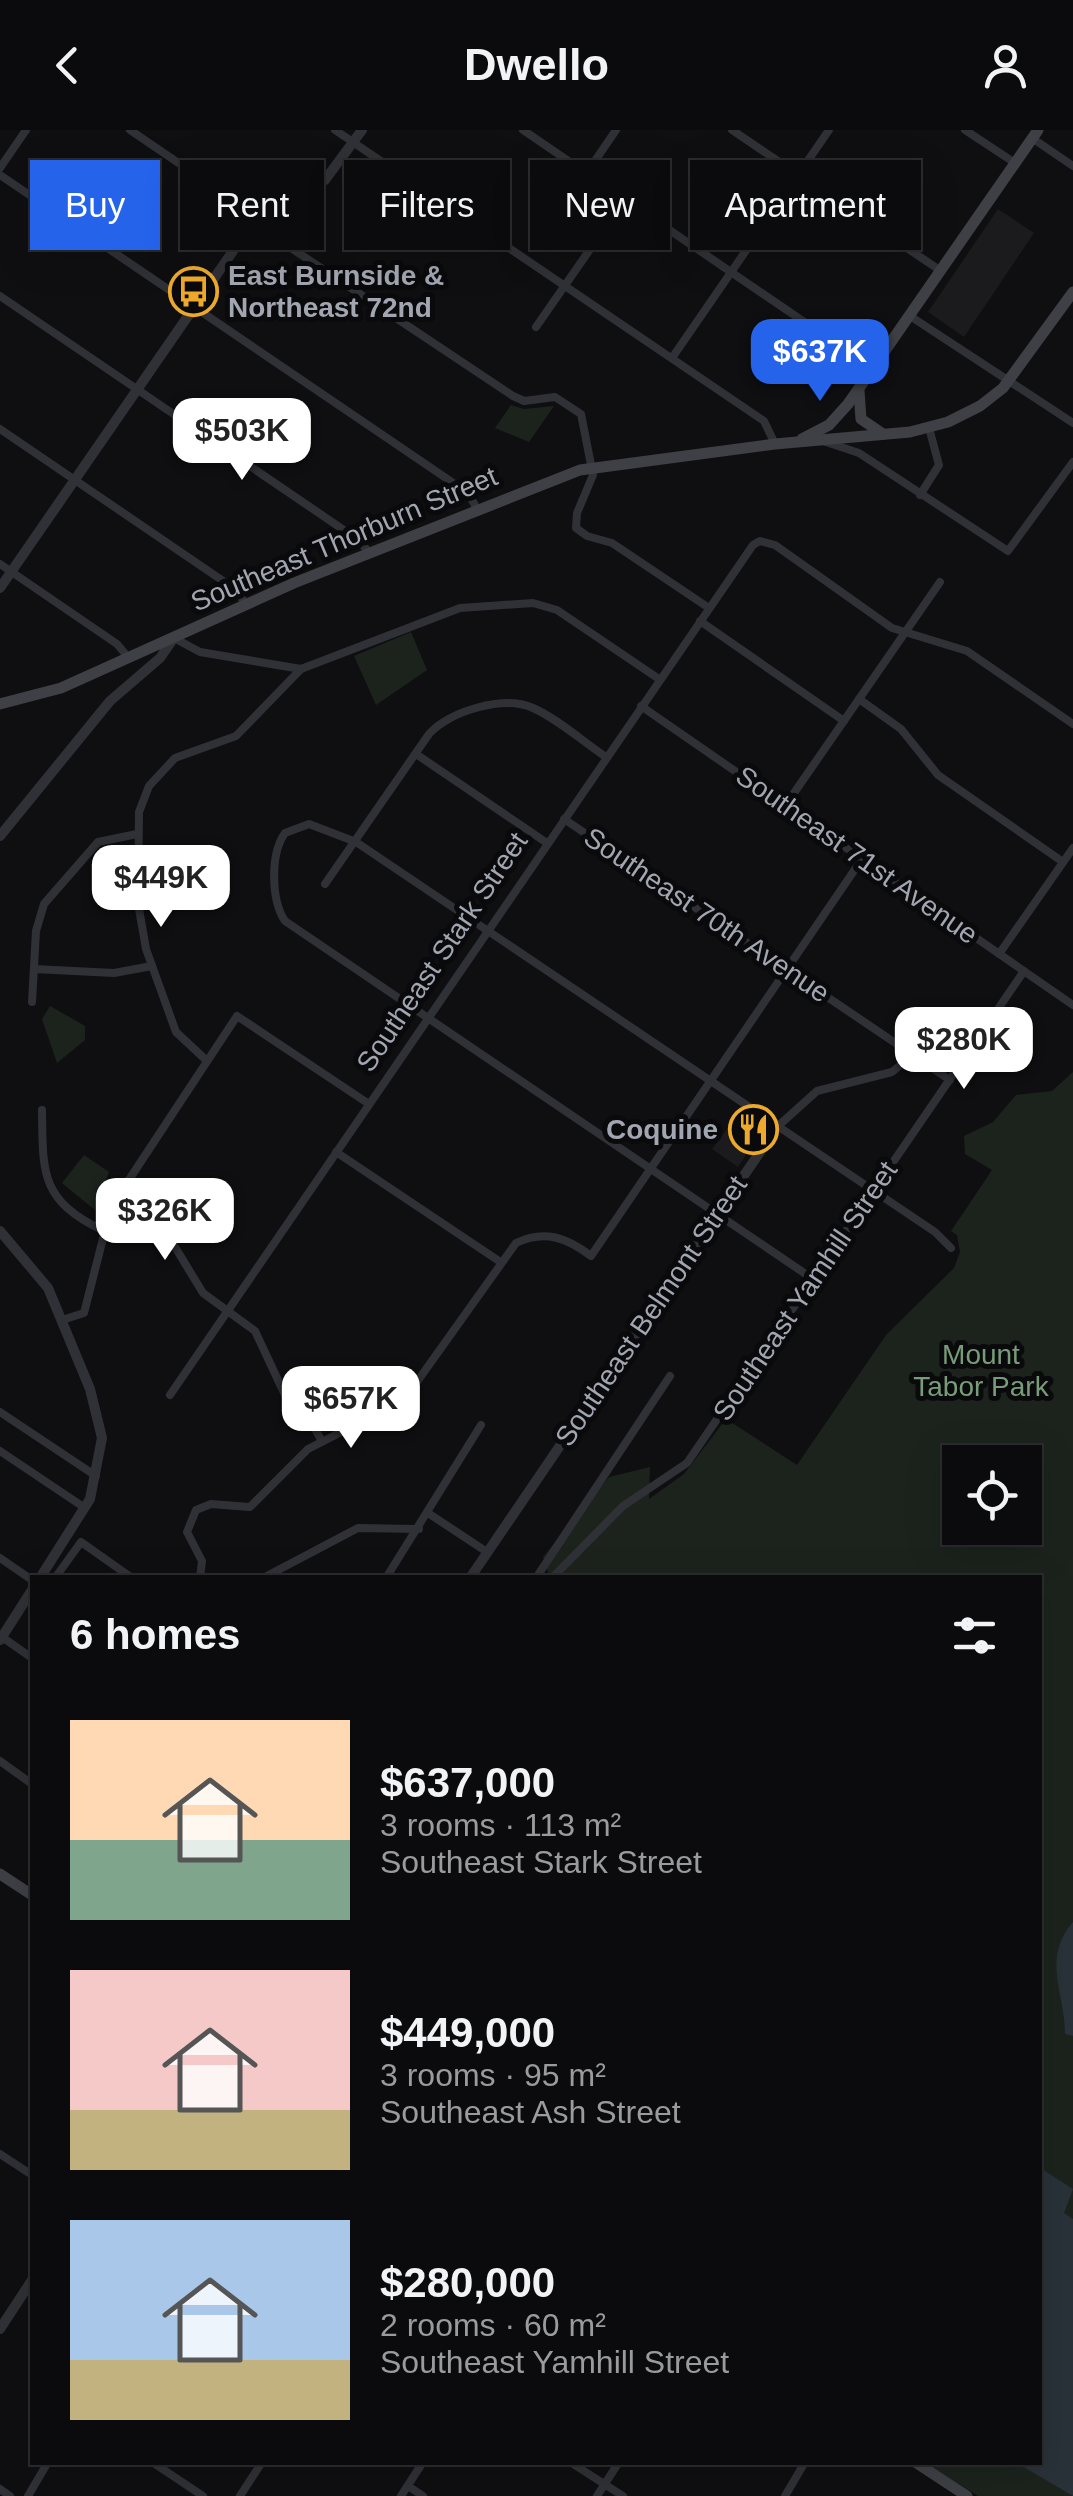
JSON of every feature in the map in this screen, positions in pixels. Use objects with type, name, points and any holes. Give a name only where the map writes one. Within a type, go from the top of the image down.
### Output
[{"type":"main road","points":[[793,442],[829,424],[860,387],[1035,134]]},
{"type":"main road","name":"Southeast Thorburn Street","points":[[174,638],[369,552],[592,467],[930,428],[980,406],[1010,381],[1073,292]]},
{"type":"main road","points":[[860,387],[861,419],[870,430],[886,435]]},
{"type":"main road","points":[[0,704],[61,688],[174,638]]},
{"type":"main road","points":[[0,1874],[30,1894]]},
{"type":"main road","points":[[920,2465],[967,2496]]},
{"type":"street","points":[[26,130],[0,172],[468,494],[477,508]]},
{"type":"street","points":[[130,130],[180,166]]},
{"type":"street","points":[[335,130],[764,421],[775,444]]},
{"type":"street","points":[[324,179],[362,130]]},
{"type":"street","points":[[522,130],[566,160]]},
{"type":"street","points":[[596,160],[616,130]]},
{"type":"street","points":[[732,130],[776,160]]},
{"type":"street","points":[[808,160],[829,130]]},
{"type":"street","points":[[966,130],[1015,164]]},
{"type":"street","points":[[1035,134],[1073,166]]},
{"type":"street","points":[[670,230],[873,369]]},
{"type":"street","points":[[0,588],[14,573],[233,250]]},
{"type":"street","points":[[294,250],[513,396],[524,400],[555,397],[575,409],[584,421],[593,481],[575,520],[580,533],[612,543],[709,608]]},
{"type":"street","points":[[536,327],[589,250]]},
{"type":"street","points":[[672,358],[746,250]]},
{"type":"street","points":[[908,250],[940,272]]},
{"type":"street","points":[[2,300],[357,539],[369,552]]},
{"type":"street","points":[[910,316],[1073,423]]},
{"type":"street","points":[[920,495],[938,465],[930,428]]},
{"type":"street","points":[[0,429],[228,585],[247,604]]},
{"type":"street","points":[[826,442],[859,454],[1008,551],[1073,462]]},
{"type":"street","name":"Southeast Stark Street","points":[[170,1395],[747,551],[760,541],[775,545],[904,634]]},
{"type":"street","points":[[0,564],[117,644],[128,657]]},
{"type":"street","points":[[785,806],[940,582]]},
{"type":"street","points":[[206,1060],[176,1032],[139,915],[137,834],[144,796],[156,775],[190,750],[236,736],[301,669],[454,610],[533,603],[557,610],[659,679]]},
{"type":"street","points":[[700,621],[844,721]]},
{"type":"street","points":[[904,634],[967,651],[1073,724]]},
{"type":"street","points":[[174,638],[200,652],[301,669]]},
{"type":"street","name":"Southeast Thorburn Street","points":[[0,836],[110,702],[160,658],[174,638]]},
{"type":"street","points":[[858,700],[901,729],[938,775],[1063,862]]},
{"type":"street","points":[[325,884],[436,726],[449,718],[512,706],[534,708],[606,757]]},
{"type":"street","name":"Southeast 71st Avenue","points":[[641,706],[1073,1004]]},
{"type":"street","name":"Southeast 70th Avenue","points":[[416,754],[548,843]]},
{"type":"street","name":"Southeast 70th Avenue","points":[[564,819],[950,1080]]},
{"type":"street","points":[[813,1279],[295,928],[282,916],[276,902],[280,840],[296,826],[309,824],[356,842],[873,1191],[951,1248]]},
{"type":"street","points":[[32,1002],[36,931],[51,895],[98,842],[137,834]]},
{"type":"street","points":[[999,954],[1073,848]]},
{"type":"street","points":[[200,1575],[202,1560],[187,1532],[196,1510],[211,1504],[250,1507],[322,1440],[404,1400],[516,1243],[540,1236],[567,1240],[591,1256],[862,859]]},
{"type":"street","points":[[34,969],[114,973],[152,966]]},
{"type":"street","name":"Southeast Yamhill Street","points":[[555,1575],[623,1506],[685,1466],[1024,972]]},
{"type":"street","points":[[62,1320],[76,1319],[87,1308],[102,1230],[127,1181],[237,1016],[369,1104]]},
{"type":"street","name":"Southeast Belmont Street","points":[[472,1575],[777,1126],[817,1091],[892,1072],[914,1055]]},
{"type":"street","points":[[42,1110],[45,1180],[55,1194],[102,1230]]},
{"type":"street","points":[[336,1152],[499,1262]]},
{"type":"street","points":[[127,1181],[140,1191],[202,1294],[255,1332],[292,1410],[310,1419],[322,1440]]},
{"type":"street","points":[[0,1231],[40,1277],[62,1320],[97,1412],[102,1438],[98,1477],[85,1508],[42,1575]]},
{"type":"street","points":[[538,1575],[670,1376]]},
{"type":"street","points":[[0,1412],[98,1477]]},
{"type":"street","points":[[310,1419],[337,1412],[363,1420]]},
{"type":"street","points":[[388,1575],[482,1425]]},
{"type":"street","points":[[0,1450],[85,1508]]},
{"type":"street","points":[[428,1513],[487,1552]]},
{"type":"street","points":[[269,1575],[358,1528],[419,1529]]},
{"type":"street","points":[[57,1575],[80,1542],[128,1575]]},
{"type":"street","points":[[0,1558],[30,1579]]},
{"type":"street","points":[[30,1593],[1,1639],[30,1657]]},
{"type":"street","points":[[0,1762],[30,1783]]},
{"type":"street","points":[[0,2154],[30,2174]]},
{"type":"street","points":[[0,2328],[30,2283]]},
{"type":"street","points":[[28,2496],[46,2465]]},
{"type":"street","points":[[156,2465],[203,2496]]},
{"type":"street","points":[[240,2496],[260,2465]]},
{"type":"street","points":[[401,2496],[421,2465]]},
{"type":"street","points":[[575,2465],[622,2496]]},
{"type":"street","points":[[596,2496],[616,2465]]},
{"type":"street","points":[[788,2495],[803,2465]]},
{"type":"street","points":[[408,2486],[423,2496]]},
{"type":"street","points":[[0,2489],[10,2496]]},
{"type":"shaded area","points":[[998,209],[1034,233],[964,337],[928,312]]},
{"type":"shaded area","points":[[741,1110],[765,1127],[738,1167],[712,1149]]},
{"type":"shaded area","points":[[1073,1922],[1073,2036],[1065,2034],[1056,1963],[1063,1936]]},
{"type":"shaded area","points":[[1042,2169],[1073,2189],[1064,2213],[1073,2219],[1073,2496],[1020,2465],[1042,2465]]},
{"type":"green space","points":[[511,405],[524,409],[554,406],[529,442],[495,428]]},
{"type":"green space","points":[[411,632],[427,670],[376,705],[354,656]]},
{"type":"green space","points":[[50,1006],[85,1026],[85,1040],[57,1063],[42,1019]]},
{"type":"green space","name":"Mount Tabor Park","points":[[1073,1072],[1073,2496],[978,2496],[929,2465],[1042,2465],[1042,1575],[549,1575],[543,1557],[609,1477],[650,1467],[649,1499],[684,1474],[726,1419],[797,1465],[886,1335],[954,1268],[960,1252],[957,1235],[951,1231],[992,1170],[965,1154],[964,1136],[993,1122],[1016,1095],[1052,1091]]},
{"type":"green space","points":[[84,1155],[109,1172],[95,1210],[62,1183]]},
{"type":"place","name":"East Burnside & Northeast 72nd","points":[[193,291]]},
{"type":"place","name":"Coquine","points":[[753,1129]]}]
